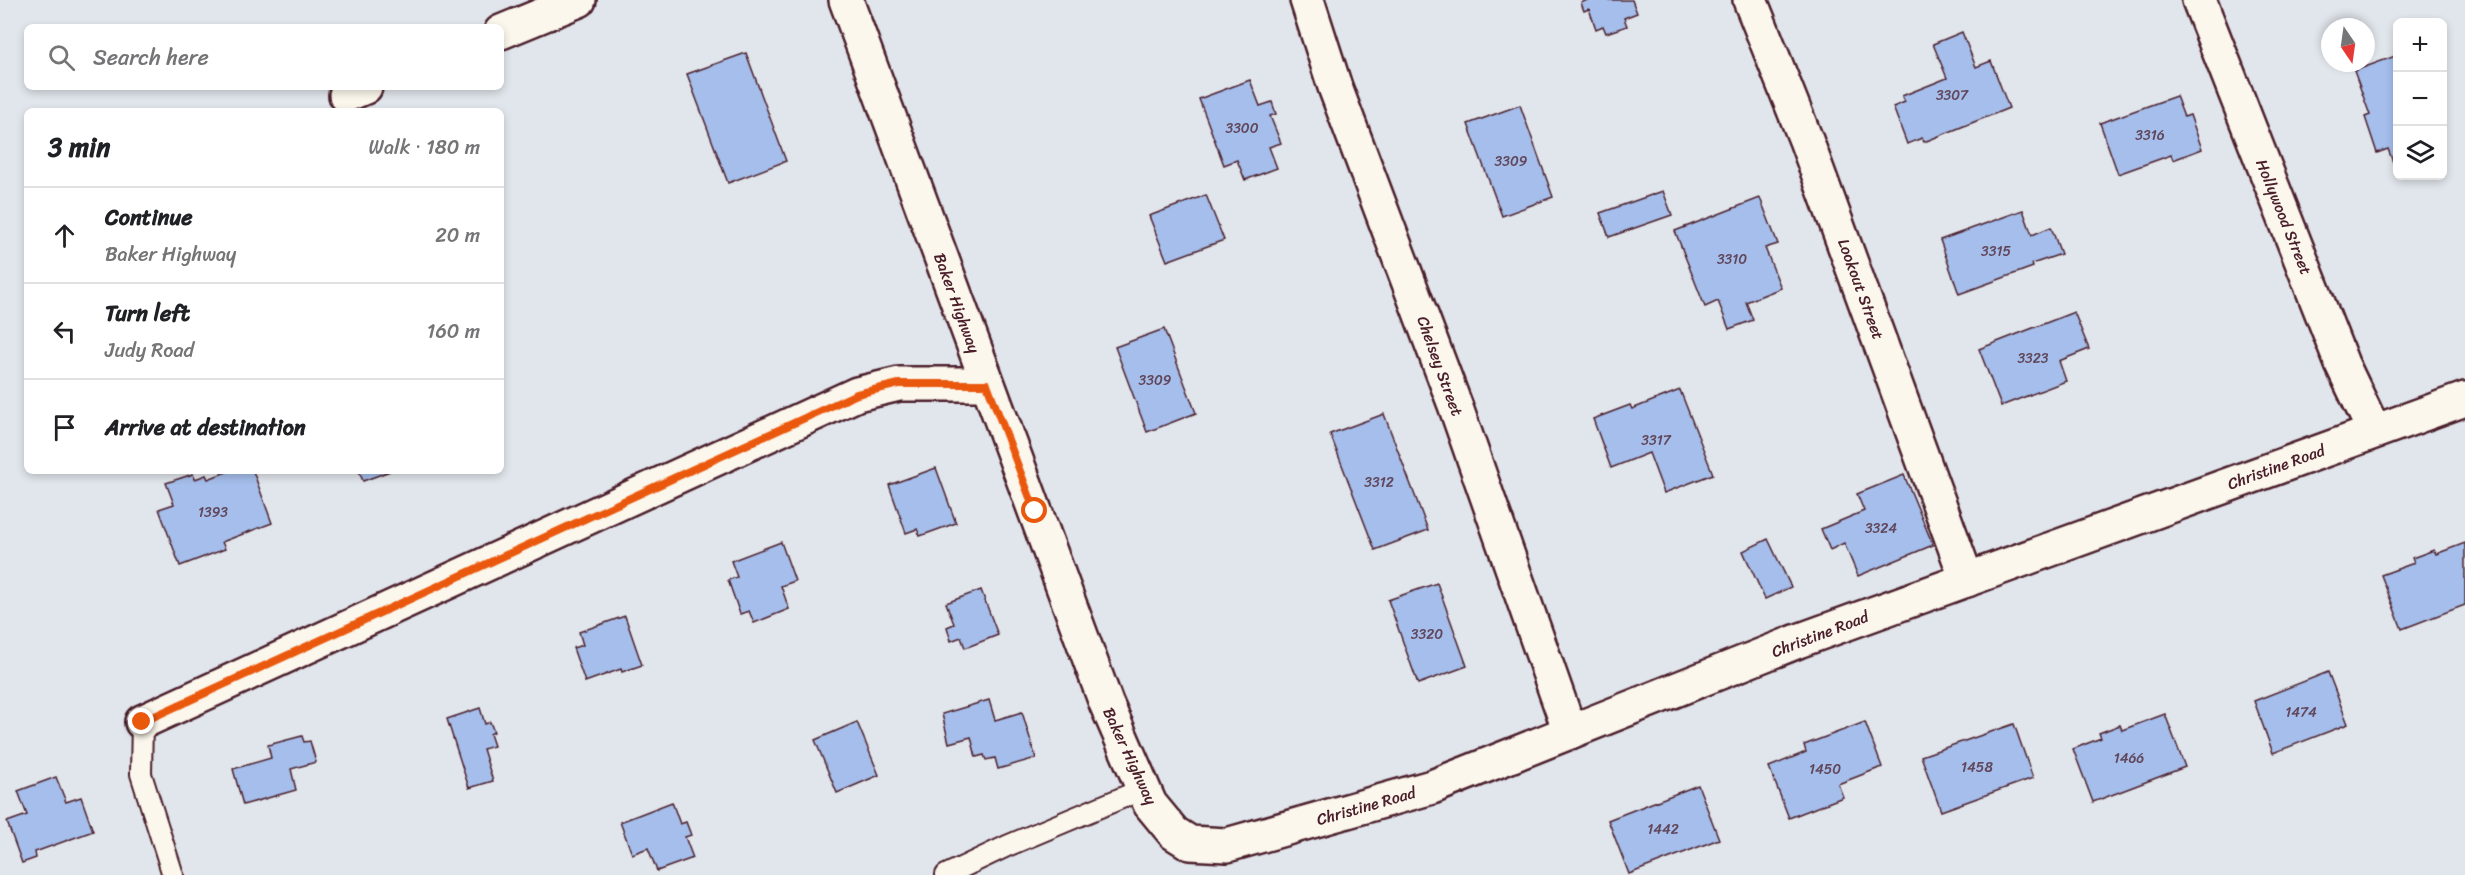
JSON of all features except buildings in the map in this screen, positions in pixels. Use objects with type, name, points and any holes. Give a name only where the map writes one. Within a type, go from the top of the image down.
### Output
[{"type":"street","points":[[504,31],[579,0]]},
{"type":"street","name":"Baker Highway","points":[[846,0],[1106,703],[1150,804],[1174,833]]},
{"type":"street","name":"Chelsey Street","points":[[1307,0],[1335,87],[1455,405],[1570,732]]},
{"type":"street","name":"Lookout Street","points":[[1750,0],[1806,140],[1967,580]]},
{"type":"street","name":"Hollywood Street","points":[[2199,0],[2342,364],[2374,431]]},
{"type":"street","points":[[142,722],[857,394],[899,384],[987,384]]},
{"type":"street","name":"Christine Road","points":[[1174,833],[1190,843],[1227,845],[1432,787],[1798,641],[2465,399]]},
{"type":"lane","points":[[142,722],[141,774],[173,875]]},
{"type":"lane","points":[[946,875],[1007,846],[1143,789]]},
{"type":"route","points":[[142,722],[857,394],[899,384],[987,384],[1035,511]]}]
